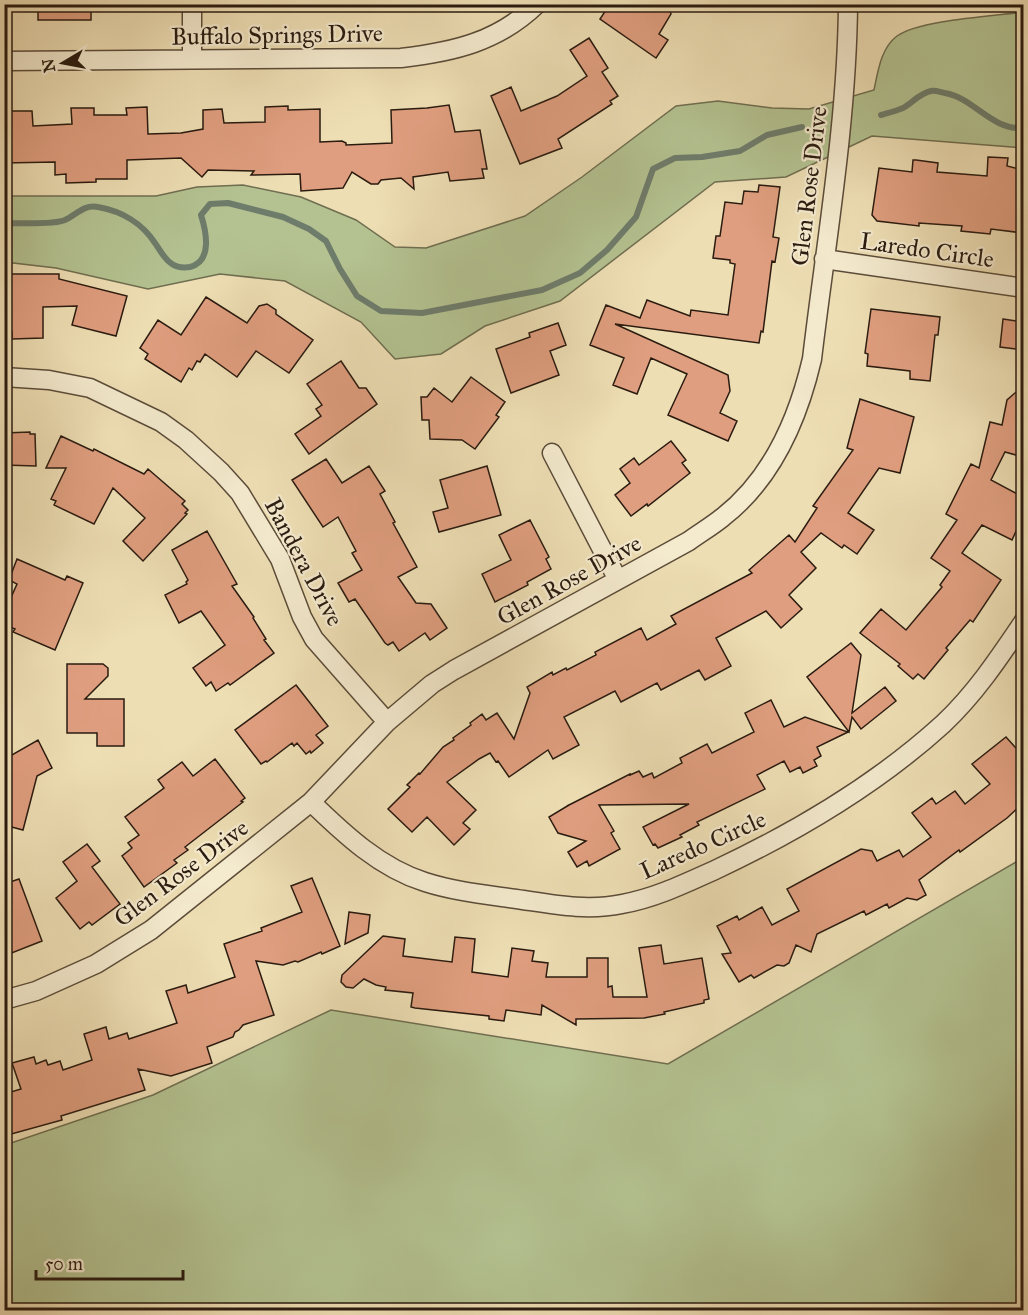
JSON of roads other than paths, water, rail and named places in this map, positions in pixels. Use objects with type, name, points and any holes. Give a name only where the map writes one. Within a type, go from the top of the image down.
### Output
[{"type":"street","points":[[192,4],[192,60]]},
{"type":"street","name":"Buffalo Springs Drive","points":[[4,61],[401,58],[440,54],[485,39],[507,28],[537,4]]},
{"type":"street","name":"Glen Rose Drive","points":[[4,1000],[36,991],[96,964],[151,930],[311,802],[387,722],[432,684],[689,542],[724,516],[748,493],[768,468],[791,427],[804,394],[812,359],[841,134],[848,4]]},
{"type":"street","name":"Laredo Circle","points":[[824,260],[1023,288]]},
{"type":"street","name":"Bandera Drive","points":[[4,377],[49,380],[90,388],[161,422],[186,440],[240,493],[280,559],[302,617],[314,639],[387,722]]},
{"type":"street","points":[[552,453],[618,580]]},
{"type":"street","name":"Laredo Circle","points":[[311,802],[344,834],[376,857],[425,882],[578,908],[621,904],[666,892],[760,848],[840,802],[892,766],[943,723],[985,678],[1023,621]]},
{"type":"waterway","points":[[881,115],[903,108],[923,94],[934,91],[955,96],[1002,124],[1013,128],[1024,128]]},
{"type":"waterway","points":[[4,223],[53,223],[65,220],[88,207],[107,209],[137,224],[150,236],[164,257],[172,264],[178,267],[190,267],[197,264],[205,252],[206,237],[201,215],[210,204],[228,203],[283,217],[309,229],[326,241],[357,296],[381,311],[422,313],[542,290],[580,273],[607,250],[636,217],[653,169],[675,158],[702,157],[740,151],[767,135],[802,127]]}]
